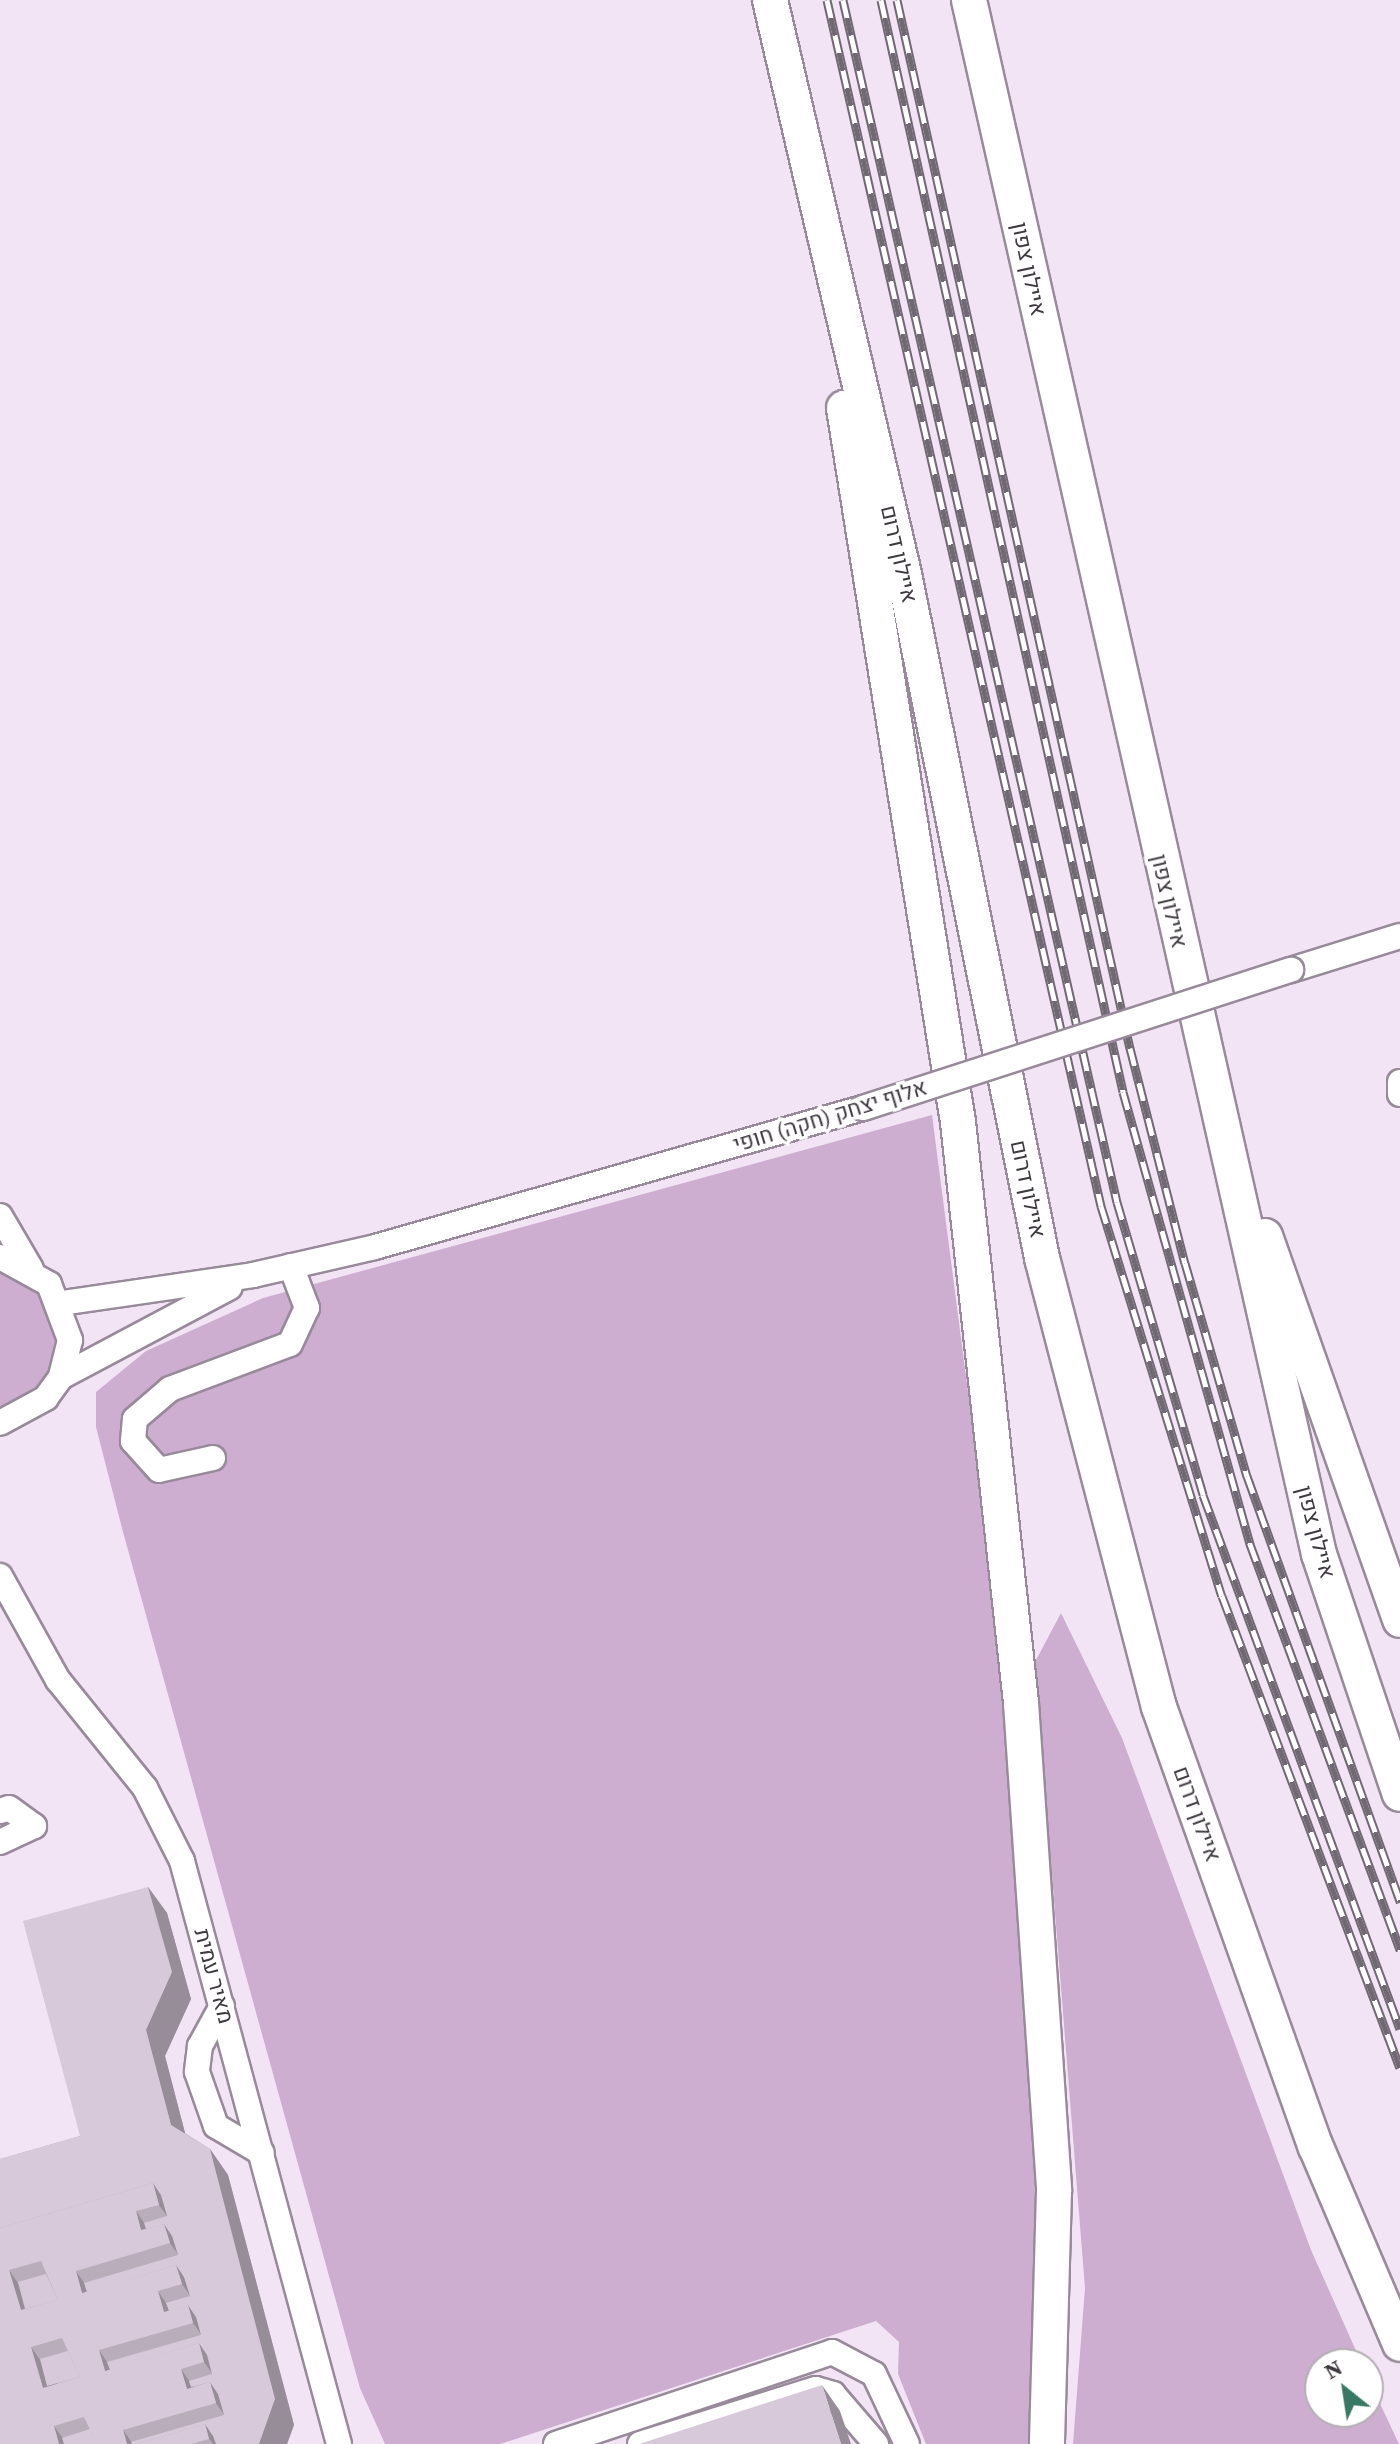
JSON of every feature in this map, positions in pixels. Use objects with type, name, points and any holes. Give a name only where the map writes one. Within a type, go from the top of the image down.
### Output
[{"type":"highway","name":"איילון דרום","points":[[770,0],[904,574],[1042,1258],[1159,1707],[1316,2147],[1400,2344]]},
{"type":"highway","name":"איילון צפון","points":[[969,0],[1199,1038],[1319,1554],[1400,1794]]},
{"type":"highway","points":[[798,123],[958,1122],[1021,1703],[1054,2191],[1047,2444]]},
{"type":"highway","points":[[1199,1038],[1400,1620]]},
{"type":"street","name":"אלוף יצחק (חקה) חופי","points":[[62,1303],[253,1275],[291,1266],[863,1108],[1400,936]]},
{"type":"street","points":[[1400,1082],[1400,1094]]},
{"type":"street","points":[[0,1216],[31,1269],[62,1303],[70,1340],[61,1377],[33,1410],[0,1423]]},
{"type":"street","points":[[0,1257],[31,1269]]},
{"type":"street","points":[[213,1458],[159,1470],[133,1441],[135,1419],[170,1389],[290,1344],[307,1308],[291,1266]]},
{"type":"street","name":"אלוף יצחק (חקה) חופי","points":[[61,1377],[253,1275]]},
{"type":"street","name":"מאיר עמית","points":[[1,1579],[58,1680],[165,1822],[222,2006],[339,2444]]},
{"type":"street","points":[[0,1811],[9,1808],[34,1826],[0,1842]]},
{"type":"street","points":[[222,2006],[200,2046],[197,2072],[216,2126],[262,2153]]},
{"type":"street","points":[[556,2444],[832,2352],[856,2359],[874,2374],[907,2444]]},
{"type":"street","points":[[640,2444],[669,2439],[816,2389],[833,2394],[876,2444]]},
{"type":"street","points":[[638,2416],[669,2439]]},
{"type":"street","points":[[323,2444],[333,2419]]},
{"type":"shaded area","points":[[932,1115],[1003,1661],[1044,2197],[1034,2444],[926,2444],[898,2374],[899,2342],[876,2321],[500,2444],[385,2444],[360,2388],[123,1532],[96,1427],[96,1392],[146,1351],[263,1298]]},
{"type":"shaded area","points":[[0,1266],[45,1294],[61,1338],[46,1383],[0,1412]]},
{"type":"shaded area","points":[[1061,1613],[1122,1738],[1311,2250],[1355,2348],[1304,2348],[1304,2428],[1384,2428],[1384,2412],[1399,2444],[1073,2444],[1085,2288],[1035,1662]]},
{"type":"building","points":[[148,1887],[172,1972],[146,2030],[171,2125],[210,2149],[275,2399],[259,2444],[216,2444],[205,2424],[137,2444],[131,2442],[224,2415],[218,2394],[210,2382],[191,2387],[189,2381],[212,2374],[207,2355],[199,2343],[110,2370],[107,2362],[201,2335],[196,2317],[188,2305],[169,2311],[166,2303],[190,2296],[176,2265],[87,2292],[84,2283],[178,2255],[164,2224],[146,2229],[144,2223],[167,2216],[161,2195],[153,2183],[0,2228],[0,2159],[80,2136],[23,1921]]},
{"type":"building","points":[[153,2183],[159,2205],[136,2211],[141,2230],[164,2224],[170,2243],[76,2271],[82,2293],[176,2265],[182,2284],[158,2291],[164,2312],[188,2305],[193,2323],[99,2350],[105,2371],[199,2343],[204,2362],[181,2369],[187,2389],[210,2382],[216,2403],[123,2430],[127,2444],[97,2444],[84,2417],[54,2426],[59,2444],[0,2444],[0,2228]],"holes":[[[41,2261],[58,2300],[21,2310],[9,2270]],[[62,2338],[80,2377],[43,2388],[31,2347]]]},
{"type":"building","points":[[46,2274],[58,2300],[25,2309],[18,2282]]},
{"type":"building","points":[[68,2351],[80,2377],[47,2386],[40,2359]]},
{"type":"building","points":[[822,2385],[841,2444],[639,2444]]},
{"type":"building","points":[[205,2424],[209,2439],[191,2444],[137,2444]]},
{"type":"building","points":[[90,2429],[97,2444],[64,2444],[62,2438]]},
{"type":"railway","points":[[827,0],[1101,1206],[1222,1596],[1400,2068]]},
{"type":"railway","points":[[843,0],[1117,1202],[1203,1495],[1400,2029]]},
{"type":"railway","points":[[881,0],[1123,1092],[1250,1544],[1400,1950]]},
{"type":"railway","points":[[897,0],[1130,1048],[1185,1263],[1247,1476],[1400,1902]]}]
